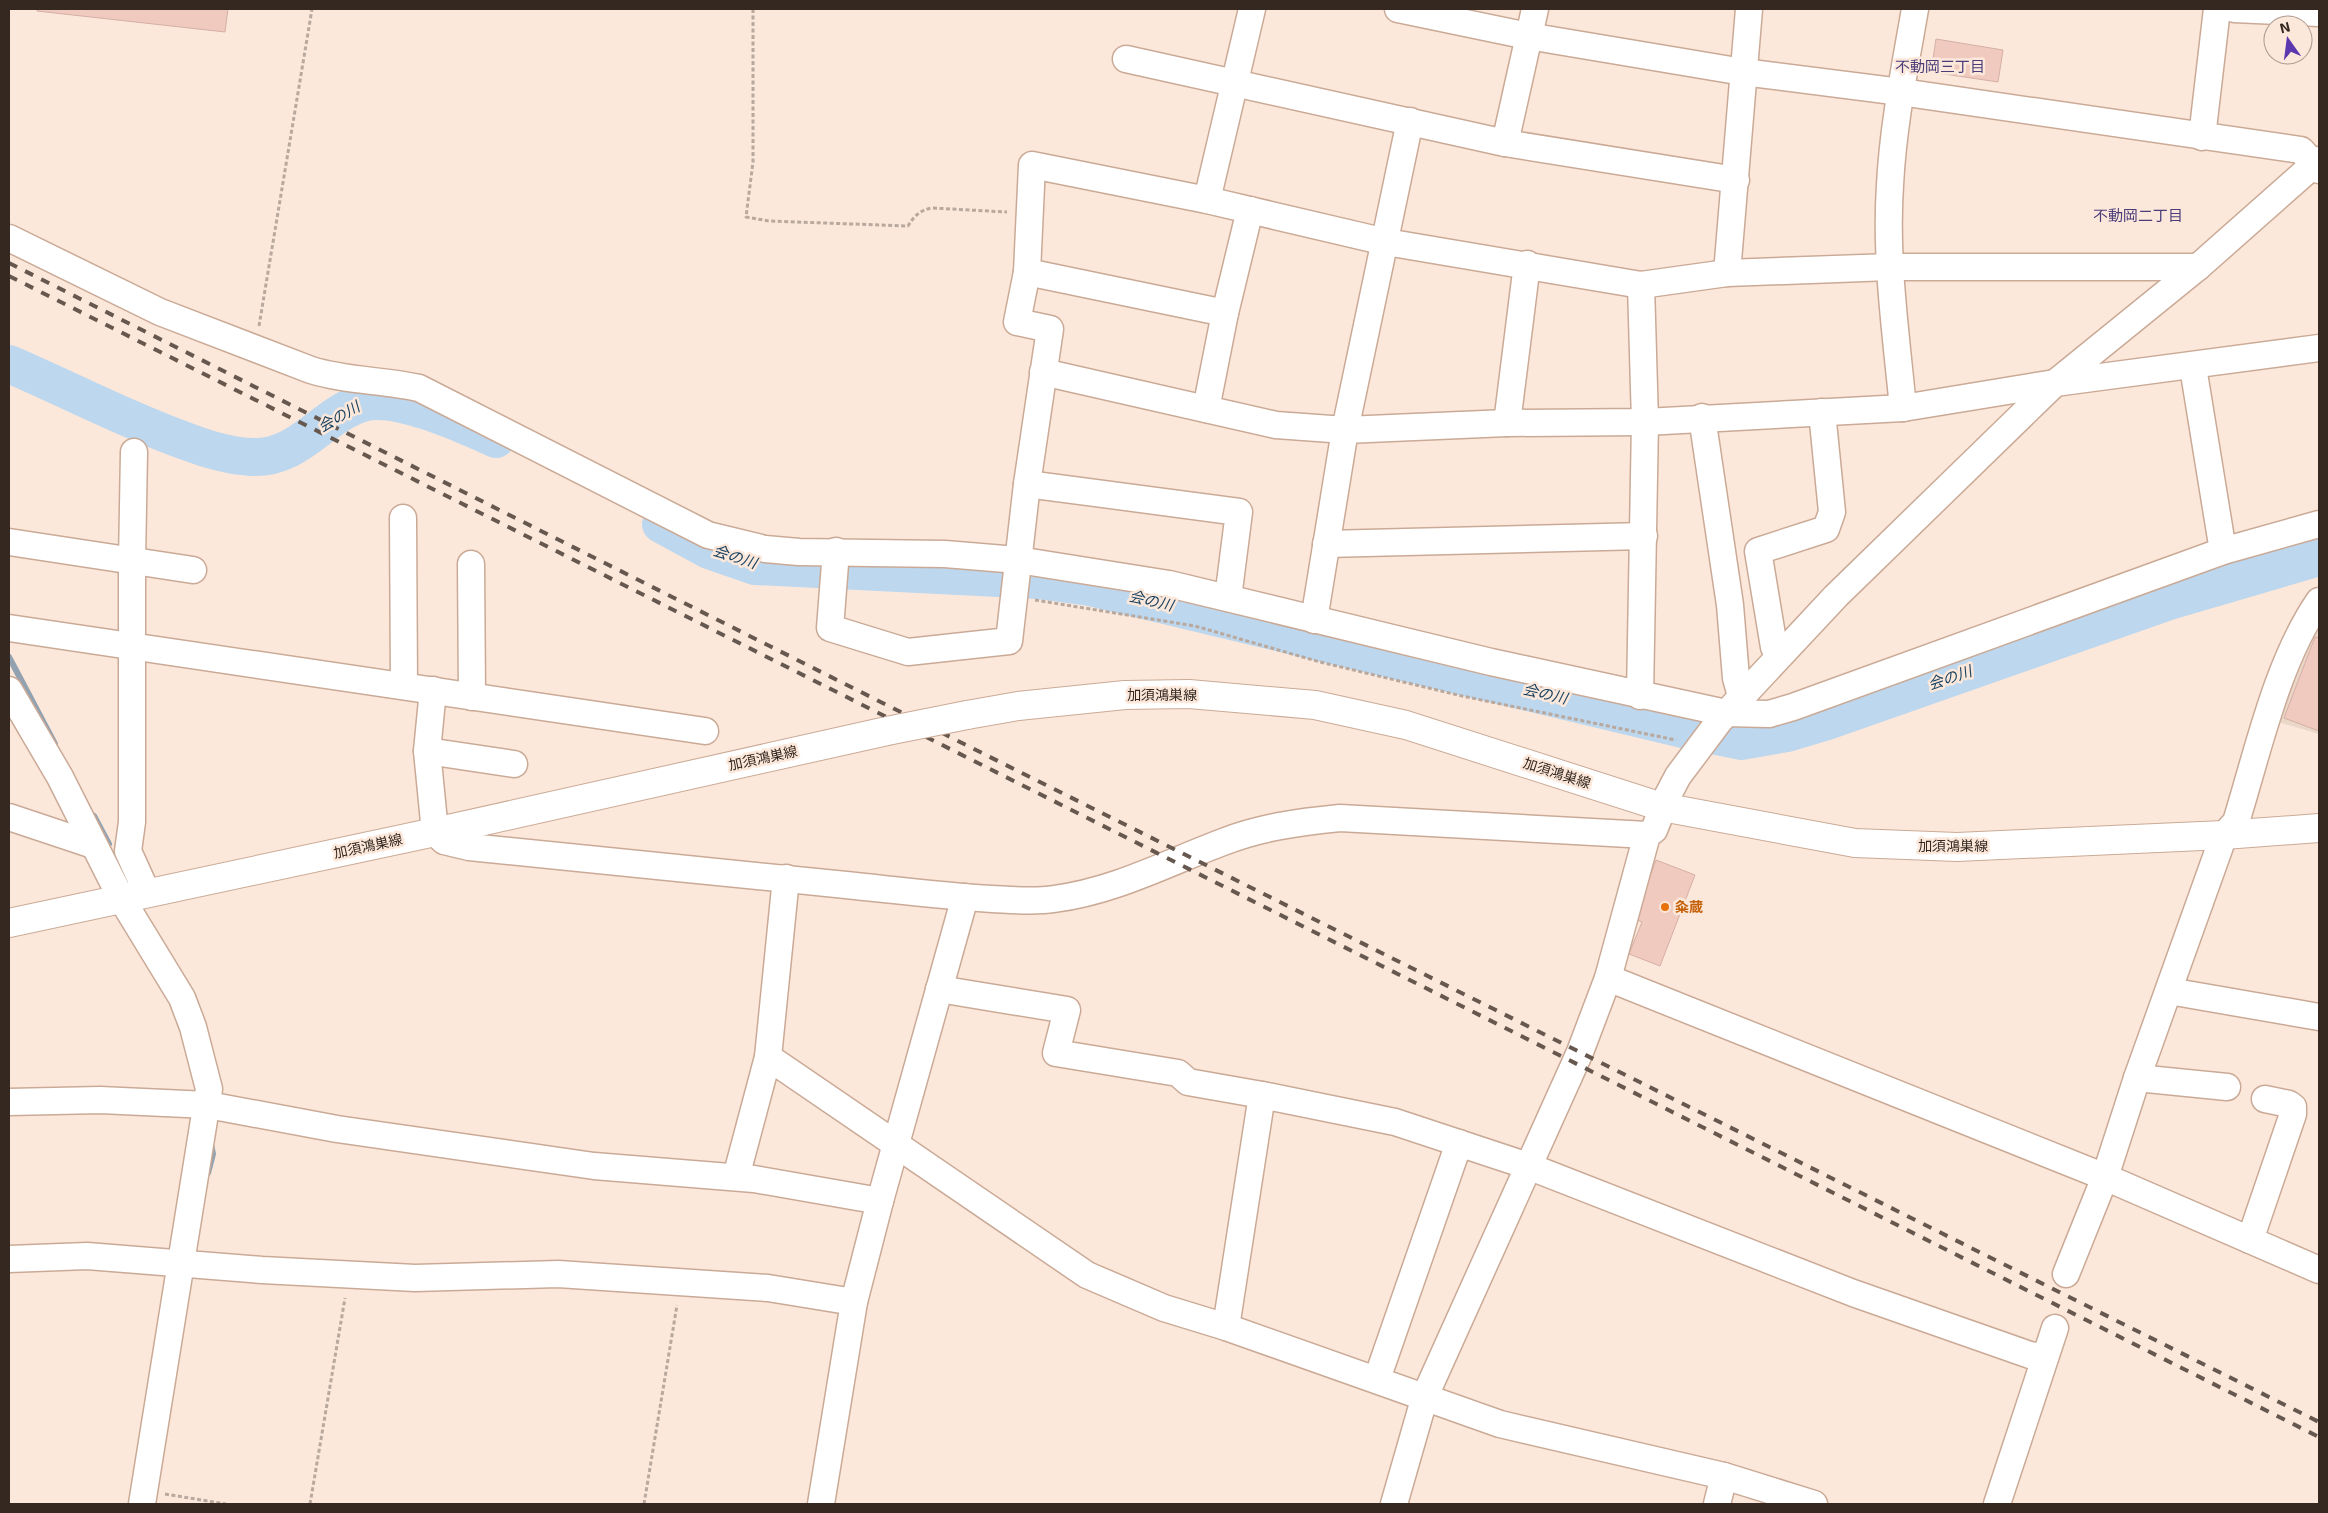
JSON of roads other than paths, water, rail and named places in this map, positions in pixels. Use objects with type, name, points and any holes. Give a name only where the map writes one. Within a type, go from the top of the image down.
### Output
[{"type":"main road","name":"加須鴻巣線","points":[[9,923],[435,832],[887,731],[1018,706],[1125,694],[1198,695],[1315,705],[1406,725],[1662,807],[1855,843],[1957,847],[2224,835],[2319,828]]},
{"type":"street","points":[[1207,200],[1252,9]]},
{"type":"street","points":[[433,690],[427,751],[435,832],[444,842],[469,847],[965,897],[1028,900],[1053,899],[1140,877],[1223,842],[1273,827],[1340,818],[1647,835],[1654,830],[1662,807],[1678,776],[1729,710],[1778,655],[1836,596],[2055,384],[2198,267],[2318,165],[2301,150],[1901,92],[1743,72],[1528,36],[1398,9]]},
{"type":"street","points":[[1505,143],[1535,9]]},
{"type":"street","points":[[1727,273],[1749,9]]},
{"type":"street","points":[[1903,408],[1890,267],[1890,185],[1901,92],[1915,9]]},
{"type":"street","points":[[2202,137],[2217,9]]},
{"type":"street","points":[[2234,9],[2319,13]]},
{"type":"street","points":[[1126,58],[1505,143],[1736,180]]},
{"type":"street","points":[[1314,620],[1345,430],[1410,121]]},
{"type":"street","points":[[833,553],[834,584],[830,628],[908,652],[1009,641],[1027,484],[1050,329],[1017,322],[1027,272],[1032,165],[1207,200],[1386,242],[1526,264],[1641,285],[1727,273],[1890,267],[2198,267]]},
{"type":"street","points":[[1206,409],[1225,313],[1250,210]]},
{"type":"street","points":[[9,238],[160,312],[256,348],[333,376],[366,379],[419,388],[708,534],[765,549],[799,552],[945,554],[1016,579],[1169,584],[1640,696],[1729,710],[1769,714],[1793,707],[2223,551],[2319,524]]},
{"type":"street","points":[[1507,423],[1526,264]]},
{"type":"street","points":[[1027,272],[1225,313]]},
{"type":"street","points":[[1640,696],[1645,422],[1641,285]]},
{"type":"street","points":[[1043,372],[1276,425],[1345,430],[1507,423],[1645,422],[1903,408],[2055,384],[2192,367],[2319,348]]},
{"type":"street","points":[[2192,367],[2223,551]]},
{"type":"street","points":[[1778,655],[1774,646],[1758,550],[1826,529],[1832,512],[1822,412]]},
{"type":"street","points":[[1702,418],[1730,605],[1736,678],[1729,710]]},
{"type":"street","points":[[134,452],[132,822],[128,851],[133,862],[134,896]]},
{"type":"street","points":[[1027,484],[1239,512],[1228,598]]},
{"type":"street","points":[[403,518],[404,686]]},
{"type":"street","points":[[1326,544],[1644,536]]},
{"type":"street","points":[[9,542],[193,570]]},
{"type":"street","points":[[471,564],[472,696]]},
{"type":"street","points":[[2066,1274],[2105,1177],[2137,1078],[2224,835],[2236,822],[2282,674],[2310,614],[2319,601]]},
{"type":"street","points":[[9,628],[705,732]]},
{"type":"street","points":[[9,690],[60,777],[107,870],[134,896],[182,998],[193,1027],[209,1089],[208,1105],[144,1497]]},
{"type":"street","points":[[427,751],[514,764]]},
{"type":"street","points":[[9,817],[93,845]]},
{"type":"street","points":[[1394,1504],[1425,1396],[1576,1063],[1608,978],[1647,835]]},
{"type":"street","points":[[107,870],[133,862]]},
{"type":"street","points":[[736,1177],[768,1057],[786,878]]},
{"type":"street","points":[[821,1504],[854,1302],[965,897]]},
{"type":"street","points":[[1608,978],[2105,1177],[2319,1270]]},
{"type":"street","points":[[939,989],[1067,1010],[1056,1053],[1178,1073],[1188,1082],[1395,1122],[1528,1166],[1853,1293],[2030,1356],[2045,1357]]},
{"type":"street","points":[[2169,991],[2319,1017]]},
{"type":"street","points":[[768,1057],[1087,1275],[1164,1308],[1226,1326],[1500,1424],[1724,1476],[1814,1504]]},
{"type":"street","points":[[2137,1078],[2227,1087]]},
{"type":"street","points":[[1226,1326],[1262,1095]]},
{"type":"street","points":[[2250,1240],[2293,1114],[2293,1107],[2289,1104],[2265,1099]]},
{"type":"street","points":[[9,1102],[100,1100],[208,1105],[337,1129],[594,1166],[736,1177],[880,1202]]},
{"type":"street","points":[[1377,1379],[1459,1143]]},
{"type":"street","points":[[9,1259],[87,1256],[182,1264],[414,1278],[558,1274],[768,1288],[854,1302]]},
{"type":"street","points":[[1997,1504],[2055,1328]]},
{"type":"street","points":[[1717,1504],[1724,1476]]},
{"type":"waterway","name":"会の川","points":[[9,364],[151,428],[202,447],[232,455],[269,456],[284,451],[348,409],[362,403],[376,401],[393,402],[430,412],[496,439]]},
{"type":"waterway","name":"会の川","points":[[661,524],[709,550],[755,566],[1038,580],[1090,587],[1687,730],[1741,741],[1787,733],[1827,721],[2169,601],[2319,557]]},
{"type":"waterway","points":[[9,657],[55,744]]},
{"type":"waterway","points":[[94,816],[109,844]]},
{"type":"waterway","points":[[208,1173],[213,1154],[211,1144]]},
{"type":"railway","points":[[9,263],[984,754],[2319,1422]]},
{"type":"railway","points":[[9,276],[2319,1437]]},
{"type":"place","name":"粂蔵","points":[[1665,907]]},
{"type":"district","name":"不動岡三丁目","points":[[1940,67]]},
{"type":"district","name":"不動岡二丁目","points":[[2138,216]]}]
